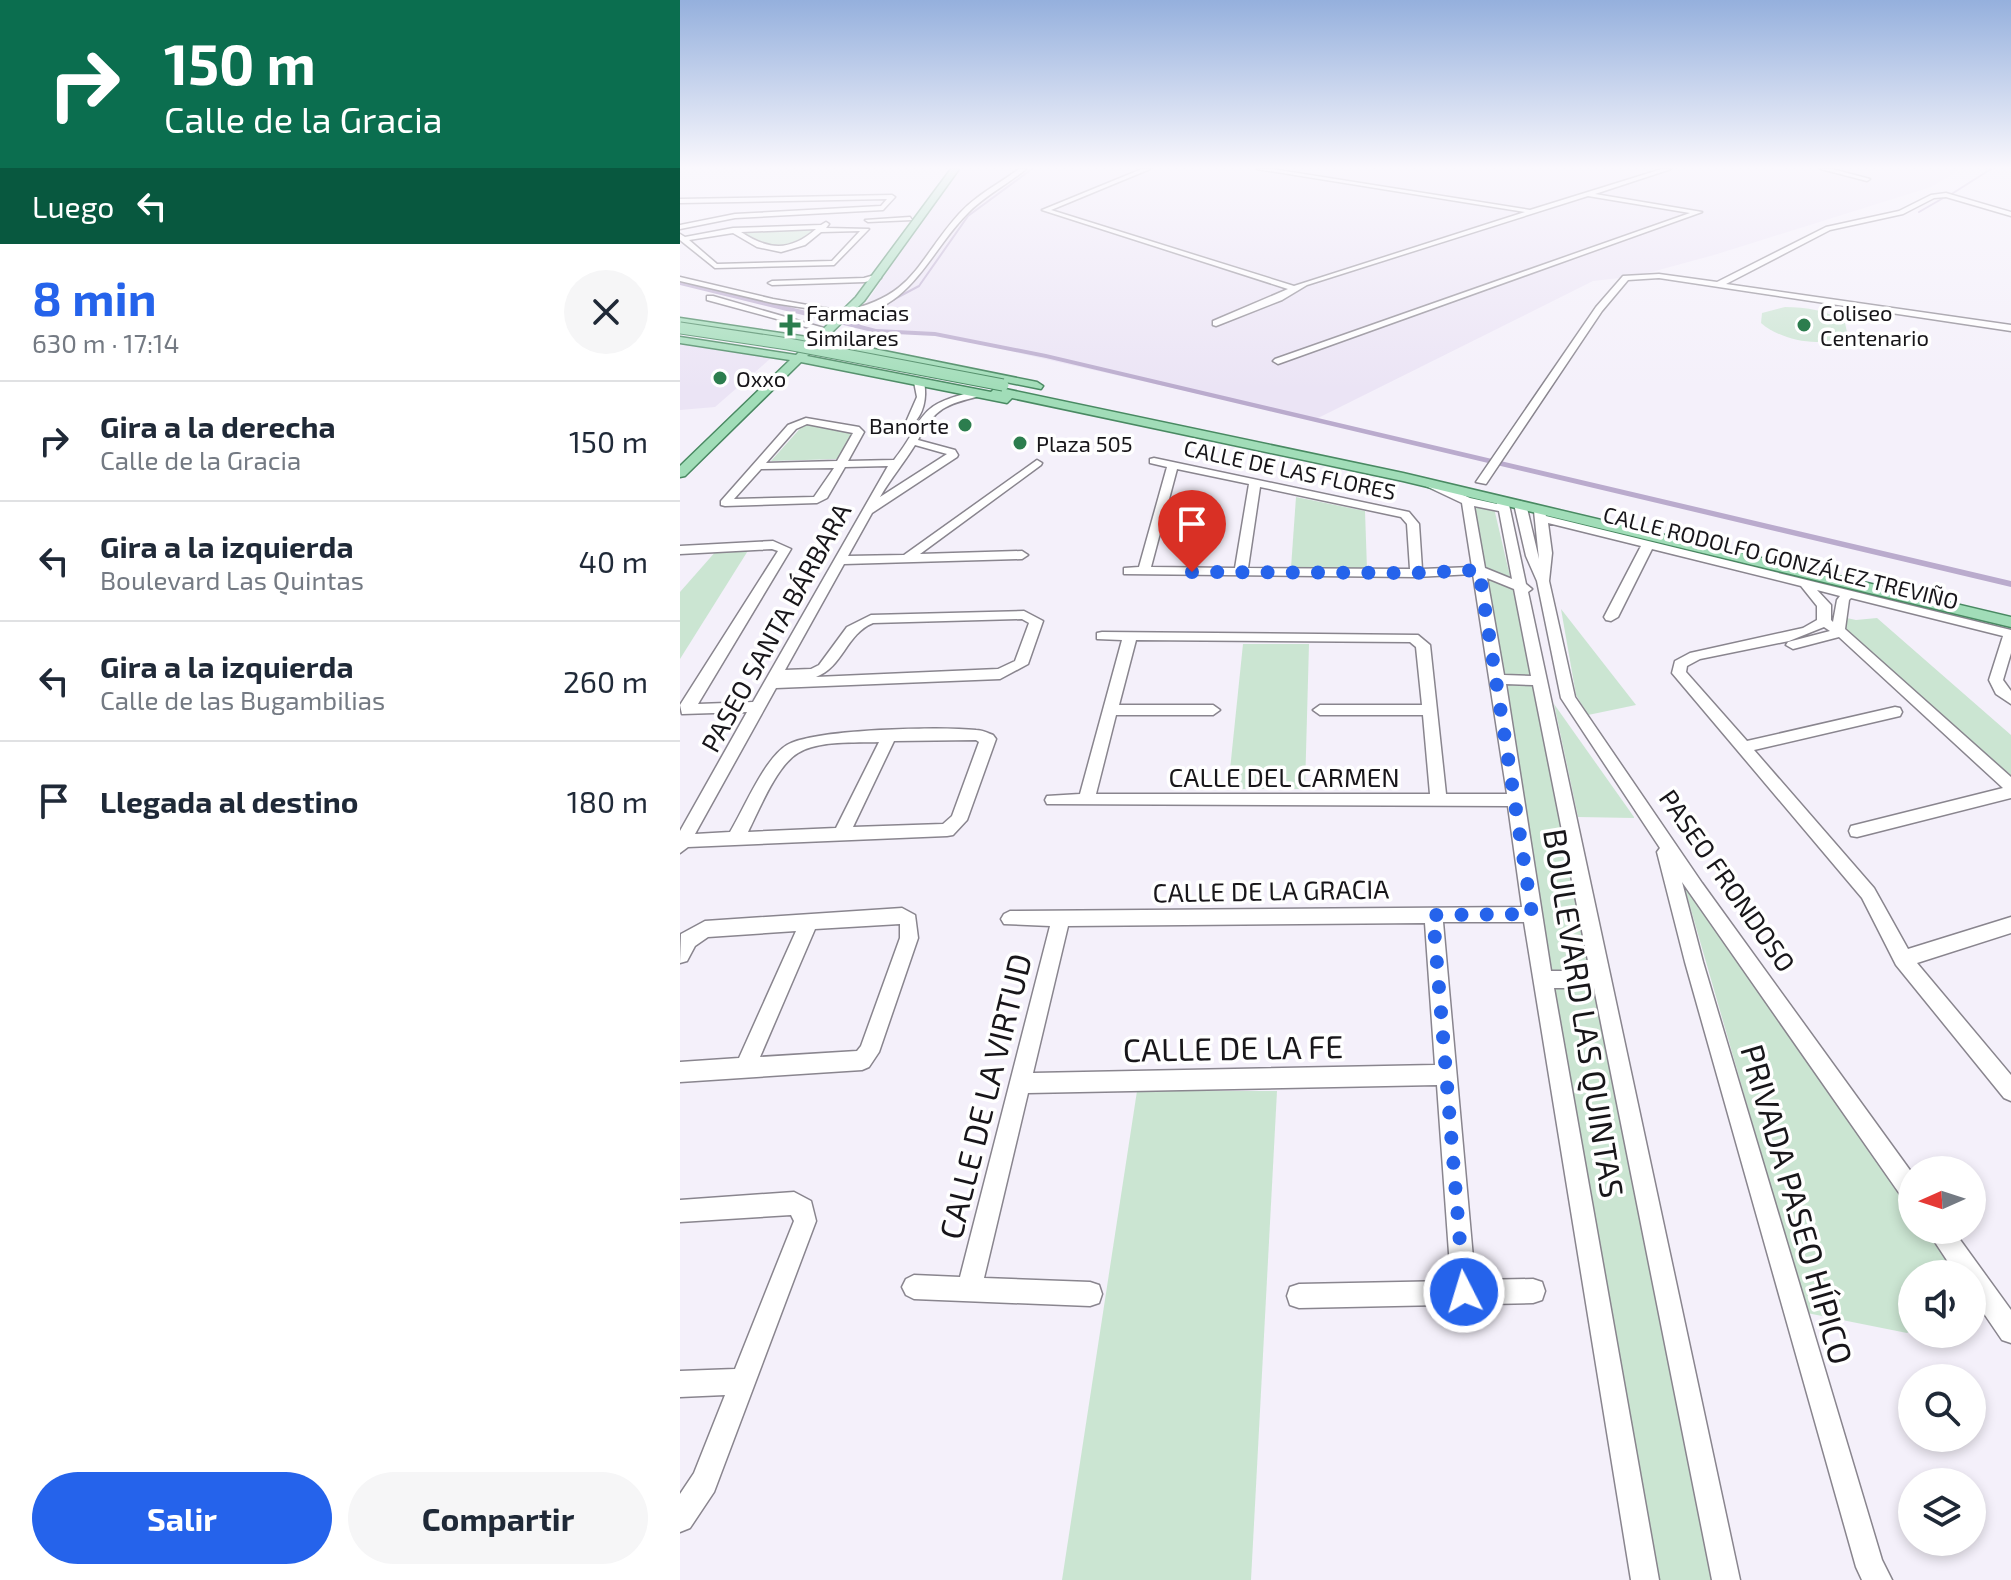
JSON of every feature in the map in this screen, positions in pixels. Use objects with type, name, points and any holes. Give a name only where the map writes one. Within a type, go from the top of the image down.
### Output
[{"type":"main road","points":[[893,243],[889,252],[893,255]]},
{"type":"main road","points":[[872,279],[893,243]]},
{"type":"main road","points":[[680,457],[841,314],[902,243]]},
{"type":"main road","points":[[680,321],[855,347],[1002,377],[1068,396],[1482,482],[2011,608]]},
{"type":"main road","points":[[777,335],[825,327]]},
{"type":"main road","points":[[680,328],[788,344],[1426,482],[1503,504],[1520,504],[1541,519],[1719,550],[2011,622]]},
{"type":"main road","points":[[758,351],[780,342],[777,335]]},
{"type":"main road","points":[[680,337],[783,349],[1000,388],[1068,396]]},
{"type":"main road","points":[[680,337],[826,362],[920,386],[1130,419]]},
{"type":"main road","points":[[783,375],[826,362],[833,353],[855,347]]},
{"type":"main road","points":[[680,473],[783,375],[796,357]]},
{"type":"main road","points":[[1719,550],[1802,584]]},
{"type":"main road","points":[[1847,595],[1856,592],[1912,598]]},
{"type":"street","points":[[688,243],[715,266],[834,263],[853,243]]},
{"type":"street","points":[[752,243],[767,249],[800,246],[804,243]]},
{"type":"street","points":[[680,279],[841,314],[866,310],[907,288],[941,243]]},
{"type":"street","points":[[1149,243],[1293,288]]},
{"type":"street","points":[[1216,323],[1279,298],[1293,288],[1435,243]]},
{"type":"street","points":[[1278,361],[1612,243]]},
{"type":"street","points":[[1730,286],[1798,243]]},
{"type":"street","points":[[1719,284],[1810,243]]},
{"type":"street","points":[[1482,482],[1620,281],[1647,275],[1670,277],[2011,328]]},
{"type":"street","points":[[1670,277],[1743,275],[1763,290]]},
{"type":"street","points":[[772,283],[872,279]]},
{"type":"street","points":[[703,296],[825,327]]},
{"type":"street","points":[[920,386],[957,397]]},
{"type":"street","name":"PASEO SANTA BÁRBARA","points":[[681,843],[892,466],[919,409],[920,386]]},
{"type":"street","name":"PASEO SANTA BÁRBARA","points":[[892,466],[930,410],[957,397],[977,394]]},
{"type":"street","points":[[806,421],[859,432],[823,496],[817,500],[725,503],[755,466],[792,427],[806,421]]},
{"type":"street","points":[[867,511],[953,455],[911,441]]},
{"type":"street","name":"CALLE DE LAS FLORES","points":[[1154,461],[1394,511],[1410,518],[1413,524],[1416,573]]},
{"type":"street","points":[[907,558],[1037,463]]},
{"type":"street","points":[[1144,571],[1173,465]]},
{"type":"street","points":[[755,466],[892,466]]},
{"type":"street","points":[[1241,572],[1255,482]]},
{"type":"street","points":[[1426,482],[1467,501],[1503,504]]},
{"type":"street","name":"BOULEVARD LAS QUINTAS","points":[[1467,501],[1498,679],[1532,914],[1645,1580]]},
{"type":"street","name":"BOULEVARD LAS QUINTAS","points":[[1503,504],[1599,980],[1726,1580]]},
{"type":"street","name":"PASEO FRONDOSO","points":[[1520,504],[1544,589],[1568,698],[1664,842],[1898,1172]]},
{"type":"street","name":"PASEO FRONDOSO","points":[[1541,519],[1545,544],[1544,589]]},
{"type":"street","name":"CALLE RODOLFO GONZÁLEZ TREVIÑO","points":[[1525,530],[1541,519],[2010,634]]},
{"type":"street","points":[[1529,544],[1545,544]]},
{"type":"street","points":[[680,550],[773,545],[785,549],[684,709]]},
{"type":"street","points":[[1611,617],[1647,546]]},
{"type":"street","points":[[840,560],[1022,555]]},
{"type":"street","points":[[1128,571],[1416,573],[1479,570],[1520,587],[1544,589]]},
{"type":"street","points":[[1802,584],[1820,598],[1824,605],[1824,622]]},
{"type":"street","points":[[1840,631],[1839,617],[1847,595]]},
{"type":"street","points":[[1024,615],[1036,621],[1021,664],[1000,674],[774,679],[823,668],[853,625],[871,619],[1024,615]]},
{"type":"street","points":[[1824,622],[1840,631],[2011,786]]},
{"type":"street","points":[[1824,622],[1807,632],[1699,655],[1680,664],[1679,673],[1868,893],[1903,959],[2010,1088]]},
{"type":"street","points":[[1679,673],[1777,647],[1826,639],[1840,631]]},
{"type":"street","points":[[2010,634],[2001,691],[2011,699]]},
{"type":"street","points":[[1102,636],[1413,638],[1423,645],[1439,800]]},
{"type":"street","points":[[1086,800],[1130,636]]},
{"type":"street","points":[[1498,679],[1539,681]]},
{"type":"street","points":[[684,709],[758,707]]},
{"type":"street","points":[[1110,710],[1213,710]]},
{"type":"street","points":[[1320,710],[1431,710]]},
{"type":"street","points":[[1742,748],[1895,712]]},
{"type":"street","points":[[681,843],[947,830],[959,820],[988,739],[977,735],[813,741],[797,745],[784,756],[735,839]]},
{"type":"street","points":[[841,834],[888,738]]},
{"type":"street","points":[[1857,831],[2011,792]]},
{"type":"street","name":"CALLE DEL CARMEN","points":[[1053,800],[1515,800]]},
{"type":"street","name":"PRIVADA PASEO HÍPICO","points":[[1664,842],[1694,962],[1739,1118],[1870,1567],[1878,1580]]},
{"type":"street","name":"CALLE DE LA GRACIA","points":[[1010,919],[1532,914]]},
{"type":"street","points":[[1433,915],[1464,1292]]},
{"type":"street","points":[[680,955],[688,940],[705,929],[902,916],[909,920],[909,938],[869,1052],[862,1060],[680,1072]]},
{"type":"street","name":"CALLE DE LA VIRTUD","points":[[969,1289],[1061,919]]},
{"type":"street","points":[[745,1068],[809,922]]},
{"type":"street","points":[[1903,959],[2011,925]]},
{"type":"street","points":[[1545,979],[1599,980]]},
{"type":"street","name":"CALLE DE LA FE","points":[[1020,1083],[1446,1075]]},
{"type":"street","points":[[680,1211],[794,1203],[803,1209],[805,1221],[704,1482],[680,1518]]},
{"type":"street","points":[[914,1287],[1090,1294]]},
{"type":"street","points":[[1299,1296],[1533,1291]]},
{"type":"street","points":[[1986,1296],[2011,1331]]},
{"type":"street","points":[[680,1384],[744,1381]]},
{"type":"shaded area","points":[[903,243],[1753,243],[1637,276],[1593,281],[1314,420],[935,334],[876,331],[855,320]]},
{"type":"shaded area","points":[[680,343],[771,358],[715,407],[680,410]]},
{"type":"green space","points":[[761,243],[798,243],[779,247]]},
{"type":"green space","name":"Coliseo Centenario","points":[[1785,307],[1824,312],[1845,323],[1847,332],[1828,341],[1804,341],[1780,334],[1761,323],[1762,313]]},
{"type":"green space","points":[[805,423],[854,433],[838,459],[771,461]]},
{"type":"green space","points":[[1296,497],[1365,511],[1367,569],[1291,568]]},
{"type":"green space","points":[[1471,505],[1494,508],[1534,679],[1721,1580],[1652,1580]]},
{"type":"green space","points":[[749,549],[680,659],[680,592],[717,550]]},
{"type":"green space","points":[[1561,609],[1636,705],[1588,715],[1576,695]]},
{"type":"green space","points":[[1842,617],[1856,620],[1877,618],[2011,735],[2011,785],[1843,631]]},
{"type":"green space","points":[[1243,644],[1309,644],[1305,789],[1228,789]]},
{"type":"green space","points":[[1554,704],[1634,817],[1634,818],[1578,817]]},
{"type":"green space","points":[[1683,882],[1898,1187],[1898,1244],[1938,1244],[1949,1260],[1898,1260],[1898,1331],[1807,1313]]},
{"type":"green space","points":[[1137,1091],[1277,1091],[1251,1580],[1062,1580]]},
{"type":"waterway","points":[[855,320],[919,286],[949,243]]},
{"type":"waterway","points":[[680,283],[858,326]]},
{"type":"waterway","points":[[855,320],[858,326]]},
{"type":"waterway","points":[[858,326],[876,331],[935,334],[1046,356],[2011,584]]},
{"type":"place","name":"Farmacias Similares","points":[[790,325]]},
{"type":"place","name":"Coliseo Centenario","points":[[1804,325]]},
{"type":"place","name":"Oxxo","points":[[720,378]]},
{"type":"place","name":"Banorte","points":[[965,425]]},
{"type":"place","name":"Plaza 505","points":[[1020,443]]},
{"type":"route","points":[[1192,572],[1416,573],[1479,570],[1532,914],[1433,915],[1464,1292]]}]
